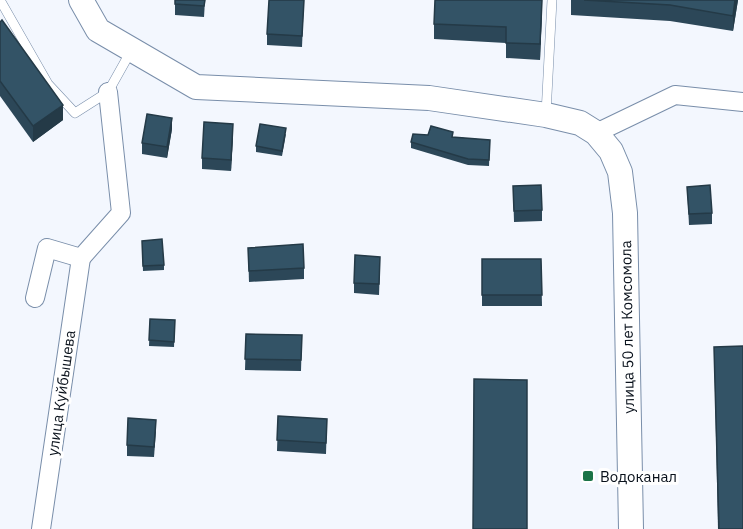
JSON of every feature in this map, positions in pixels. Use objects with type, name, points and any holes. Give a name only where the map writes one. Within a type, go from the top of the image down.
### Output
[{"type":"street","points":[[81,0],[98,30],[196,87],[429,98],[546,115],[580,123],[596,133],[675,95],[743,102]]},
{"type":"street","points":[[35,298],[47,248],[81,258],[121,213],[108,92]]},
{"type":"street","name":"улица 50 лет Комсомола","points":[[596,133],[611,151],[620,172],[625,213],[631,529]]},
{"type":"street","name":"улица Куйбышева","points":[[41,529],[81,258]]},
{"type":"lane","points":[[0,0],[48,84],[75,113],[108,92],[132,50]]},
{"type":"lane","points":[[546,115],[552,0]]},
{"type":"building","points":[[175,0],[205,0],[204,6],[175,4]]},
{"type":"building","points":[[269,0],[304,0],[302,36],[267,34]]},
{"type":"building","points":[[435,0],[542,0],[540,44],[506,43],[506,27],[434,24]]},
{"type":"building","points":[[584,0],[735,0],[733,16],[670,5]]},
{"type":"building","points":[[2,20],[63,105],[33,126],[0,81],[0,22]]},
{"type":"building","points":[[147,114],[172,118],[167,147],[142,143]]},
{"type":"building","points":[[204,122],[233,124],[231,160],[202,158]]},
{"type":"building","points":[[260,124],[286,128],[282,151],[256,146]]},
{"type":"building","points":[[431,126],[453,132],[452,137],[490,140],[489,160],[468,159],[411,142],[413,134],[428,135]]},
{"type":"building","points":[[541,185],[542,210],[514,211],[513,186]]},
{"type":"building","points":[[710,185],[712,213],[689,214],[687,187]]},
{"type":"building","points":[[162,239],[164,265],[143,266],[142,241]]},
{"type":"building","points":[[303,244],[304,268],[249,271],[248,248]]},
{"type":"building","points":[[355,255],[380,257],[379,284],[354,283]]},
{"type":"building","points":[[482,259],[541,259],[542,295],[482,295]]},
{"type":"building","points":[[150,319],[175,320],[174,342],[149,340]]},
{"type":"building","points":[[246,334],[302,335],[301,360],[245,359]]},
{"type":"building","points":[[743,346],[743,529],[719,529],[714,347]]},
{"type":"building","points":[[474,379],[527,380],[527,529],[473,529]]},
{"type":"building","points":[[278,416],[327,419],[326,443],[277,440]]},
{"type":"building","points":[[128,418],[156,420],[154,447],[127,445]]},
{"type":"place","name":"Водоканал","points":[[588,476]]}]
